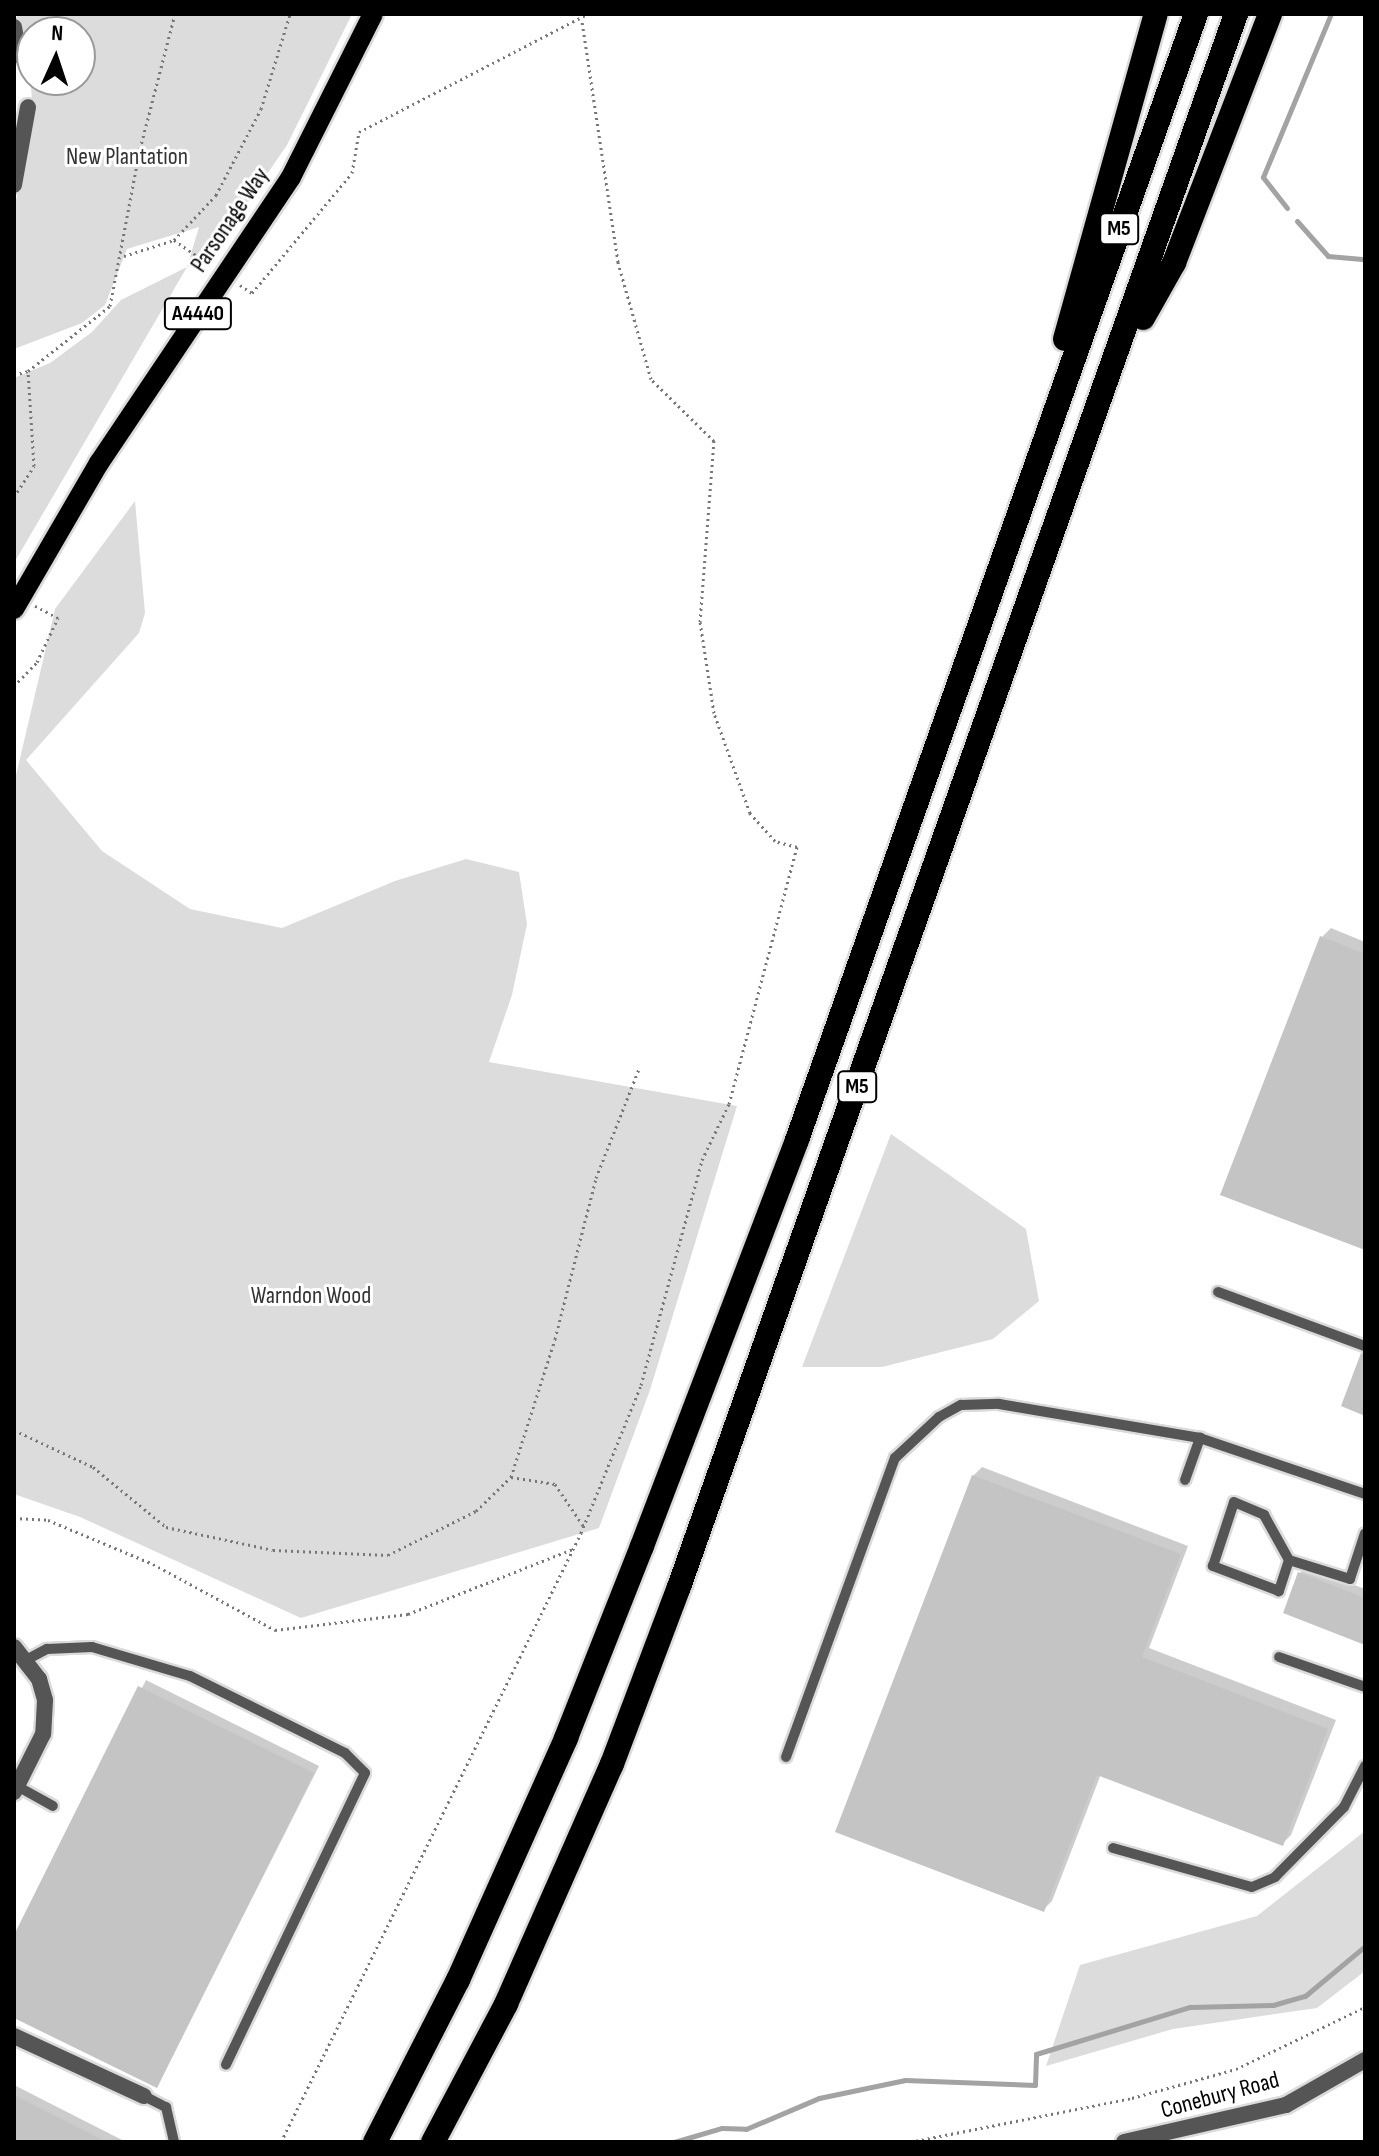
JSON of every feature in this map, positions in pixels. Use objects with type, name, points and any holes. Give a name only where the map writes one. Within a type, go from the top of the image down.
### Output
[{"type":"highway","name":"M5","points":[[1042,443],[1079,280],[1156,14]]},
{"type":"highway","name":"M5","points":[[375,2142],[464,1965],[566,1738],[642,1546],[797,1140],[1196,14]]},
{"type":"highway","name":"M5","points":[[433,2142],[506,2004],[617,1749],[1113,370],[1236,14]]},
{"type":"highway","name":"M5","points":[[1113,370],[1174,263],[1270,14]]},
{"type":"main road","name":"Parsonage Way","points":[[14,609],[99,463],[291,177],[373,14]]},
{"type":"street","points":[[14,185],[28,107]]},
{"type":"street","points":[[14,1647],[26,1660],[45,1700],[43,1734],[16,1789]]},
{"type":"street","points":[[14,2036],[144,2096]]},
{"type":"street","name":"Conebury Road","points":[[1124,2142],[1286,2105],[1365,2060]]},
{"type":"lane","points":[[1218,1292],[1365,1346]]},
{"type":"lane","points":[[786,1757],[895,1458],[939,1417],[961,1405],[999,1404],[1200,1438],[1365,1494]]},
{"type":"lane","points":[[1185,1480],[1200,1438]]},
{"type":"lane","points":[[1289,1560],[1279,1591],[1213,1566],[1234,1502],[1264,1515],[1289,1560],[1350,1579],[1360,1566],[1365,1533]]},
{"type":"lane","points":[[26,1660],[47,1649],[92,1647],[190,1676],[345,1753],[365,1773],[226,2065]]},
{"type":"lane","points":[[1279,1657],[1365,1687]]},
{"type":"lane","points":[[1113,1848],[1252,1887],[1275,1877],[1344,1807],[1365,1766]]},
{"type":"lane","points":[[16,1789],[53,1806]]},
{"type":"lane","points":[[144,2096],[166,2107],[174,2142]]},
{"type":"path","points":[[14,375],[28,371],[110,306],[124,256],[140,149],[175,14]]},
{"type":"path","points":[[124,256],[174,240],[216,195],[242,154],[290,14]]},
{"type":"path","points":[[239,284],[252,293],[352,173],[359,132],[582,20],[588,14]]},
{"type":"path","points":[[281,2142],[584,1527],[641,1385],[702,1160],[729,1104],[797,847],[775,841],[750,813],[714,713],[700,622],[714,441],[651,379],[618,262],[582,20]]},
{"type":"path","points":[[174,240],[206,263]]},
{"type":"path","points":[[14,497],[34,466],[28,371]]},
{"type":"path","points":[[14,686],[37,662],[58,618],[37,608]]},
{"type":"path","points":[[14,1430],[93,1467],[166,1527],[273,1550],[388,1555],[476,1511],[511,1477],[555,1339],[596,1178],[639,1069]]},
{"type":"path","points":[[511,1477],[555,1484],[584,1527]]},
{"type":"path","points":[[14,1518],[48,1520],[153,1564],[275,1630],[408,1614],[573,1549]]},
{"type":"path","points":[[910,2142],[1132,2098],[1236,2069],[1365,2007]]},
{"type":"green space","name":"New Plantation","points":[[16,14],[352,14],[287,145],[206,263],[187,267],[199,227],[127,249],[105,305],[82,323],[14,349],[14,208],[34,129],[32,96],[96,96],[96,16]]},
{"type":"green space","points":[[187,267],[14,563],[14,378],[50,363],[92,332],[121,300]]},
{"type":"green space","name":"Warndon Wood","points":[[135,501],[145,613],[139,633],[26,760],[102,851],[190,909],[282,928],[395,881],[466,859],[519,872],[527,924],[512,995],[489,1062],[737,1106],[650,1390],[599,1528],[301,1618],[80,1517],[14,1494],[14,784],[55,609]]},
{"type":"green space","points":[[891,1134],[1026,1229],[1039,1301],[993,1339],[882,1367],[802,1367]]},
{"type":"green space","points":[[1365,1831],[1365,1971],[1317,2008],[1173,2029],[1046,2066],[1080,1965],[1257,1916]]},
{"type":"building","points":[[1320,936],[1365,954],[1365,1250],[1220,1195]]},
{"type":"building","points":[[1361,1353],[1365,1354],[1365,1416],[1341,1406]]},
{"type":"building","points":[[972,1475],[1181,1554],[1142,1657],[1328,1729],[1283,1846],[1097,1775],[1044,1912],[835,1832]]},
{"type":"building","points":[[1298,1572],[1365,1598],[1365,1645],[1283,1613]]},
{"type":"building","points":[[138,1686],[314,1773],[157,2088],[14,2018],[14,1935]]},
{"type":"building","points":[[14,2095],[107,2142],[14,2142]]},
{"type":"waterway","points":[[1287,208],[1263,177],[1331,14]]},
{"type":"waterway","points":[[1297,221],[1328,256],[1365,259]]},
{"type":"waterway","points":[[674,2142],[722,2128],[746,2129],[819,2098],[905,2080],[1035,2085],[1036,2054],[1190,2007],[1273,2005],[1305,1996],[1365,1946]]}]
